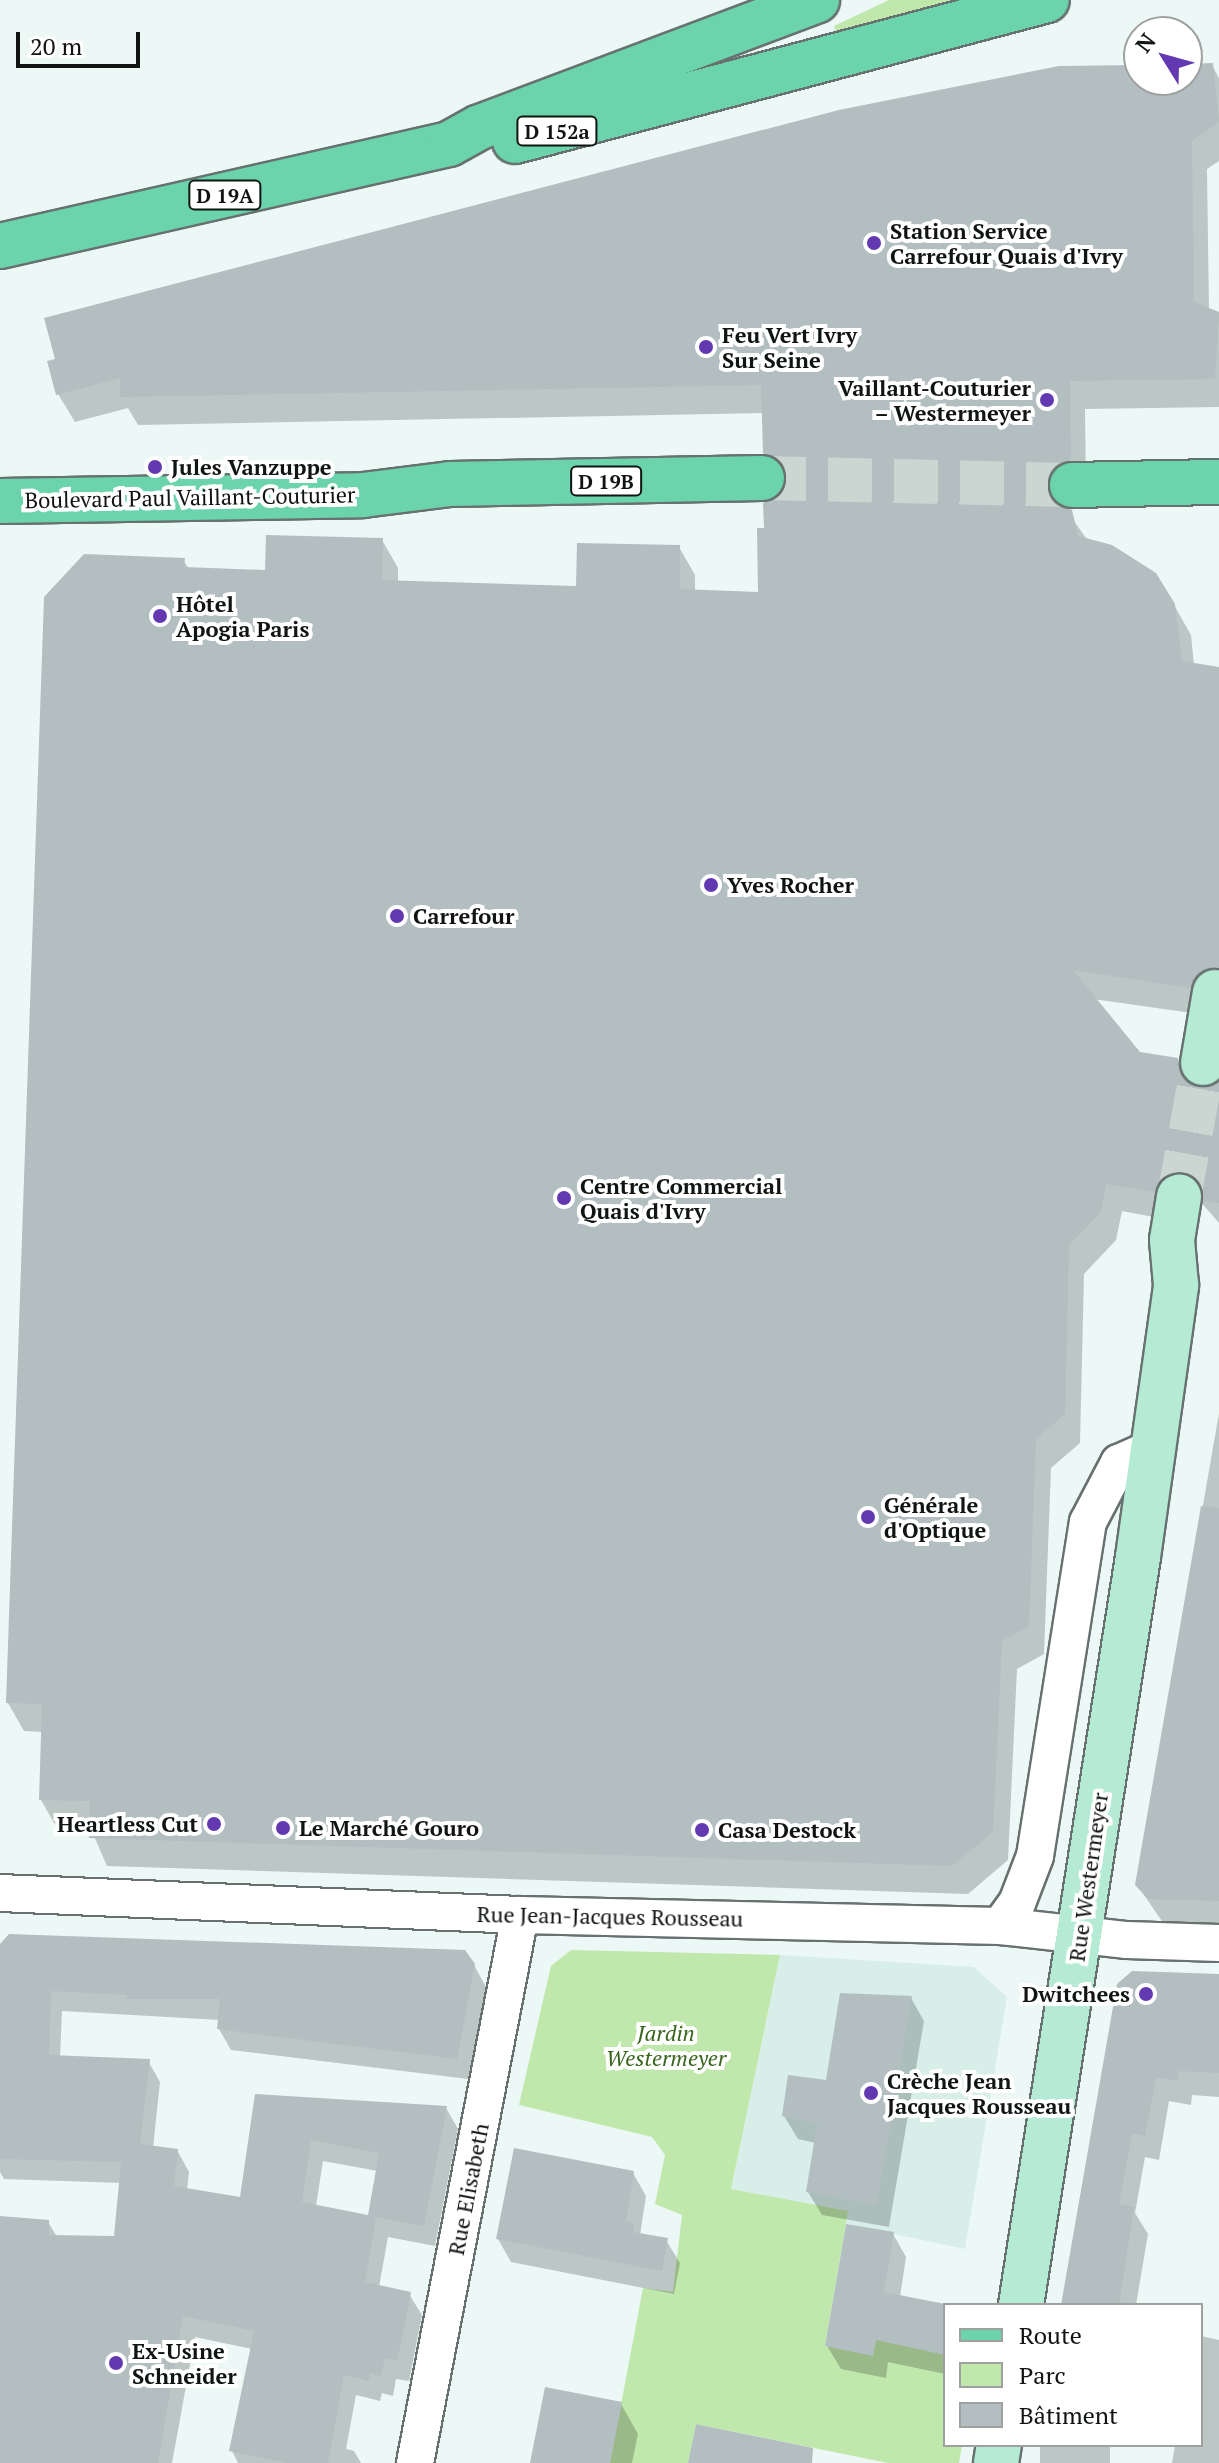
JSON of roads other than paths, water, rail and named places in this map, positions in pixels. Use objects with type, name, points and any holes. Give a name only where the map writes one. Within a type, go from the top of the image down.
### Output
[{"type":"main road","name":"D 19A","points":[[0,246],[449,144],[480,127],[701,47],[817,0]]},
{"type":"main road","name":"D 152a","points":[[449,144],[510,142],[1047,0]]},
{"type":"main road","points":[[662,100],[701,47],[753,79]]},
{"type":"main road","name":"Boulevard Paul Vaillant-Couturier","points":[[0,501],[363,495],[450,484],[762,478]]},
{"type":"main road","points":[[1072,485],[1219,482]]},
{"type":"main road","points":[[1203,1063],[1215,992]]},
{"type":"main road","name":"Rue Westermeyer","points":[[1021,2303],[1081,1935],[1087,1866],[1138,1557],[1150,1449],[1176,1285],[1172,1240],[1179,1197]]},
{"type":"street","points":[[1000,1926],[1017,1903],[1035,1856],[1088,1522],[1119,1463],[1150,1449]]},
{"type":"street","name":"Rue Jean-Jacques Rousseau","points":[[0,1893],[520,1915],[1000,1926],[1081,1935],[1219,1943]]},
{"type":"street","name":"Rue Elisabeth","points":[[415,2463],[520,1915]]},
{"type":"tunnel","points":[[762,478],[1072,485]]},
{"type":"tunnel","points":[[1179,1197],[1203,1063]]},
{"type":"place","name":"Station Service Carrefour Quais d'Ivry","points":[[874,243]]},
{"type":"place","name":"Feu Vert Ivry Sur Seine","points":[[706,347]]},
{"type":"place","name":"Vaillant-Couturier – Westermeyer","points":[[1047,400]]},
{"type":"place","name":"Jules Vanzuppe","points":[[155,467]]},
{"type":"place","name":"Hôtel Apogia Paris","points":[[160,616]]},
{"type":"place","name":"Yves Rocher","points":[[711,885]]},
{"type":"place","name":"Carrefour","points":[[397,916]]},
{"type":"place","name":"Centre Commercial Quais d'Ivry","points":[[564,1198]]},
{"type":"place","name":"Générale d'Optique","points":[[868,1517]]},
{"type":"place","name":"Heartless Cut","points":[[214,1824]]},
{"type":"place","name":"Le Marché Gouro","points":[[283,1828]]},
{"type":"place","name":"Casa Destock","points":[[702,1830]]},
{"type":"place","name":"Dwitchees","points":[[1146,1994]]},
{"type":"place","name":"Crèche Jean Jacques Rousseau","points":[[871,2093]]},
{"type":"place","name":"Ex-Usine Schneider","points":[[116,2363]]},
{"type":"park label","name":"Jardin Westermeyer","points":[[666,2044]]}]
